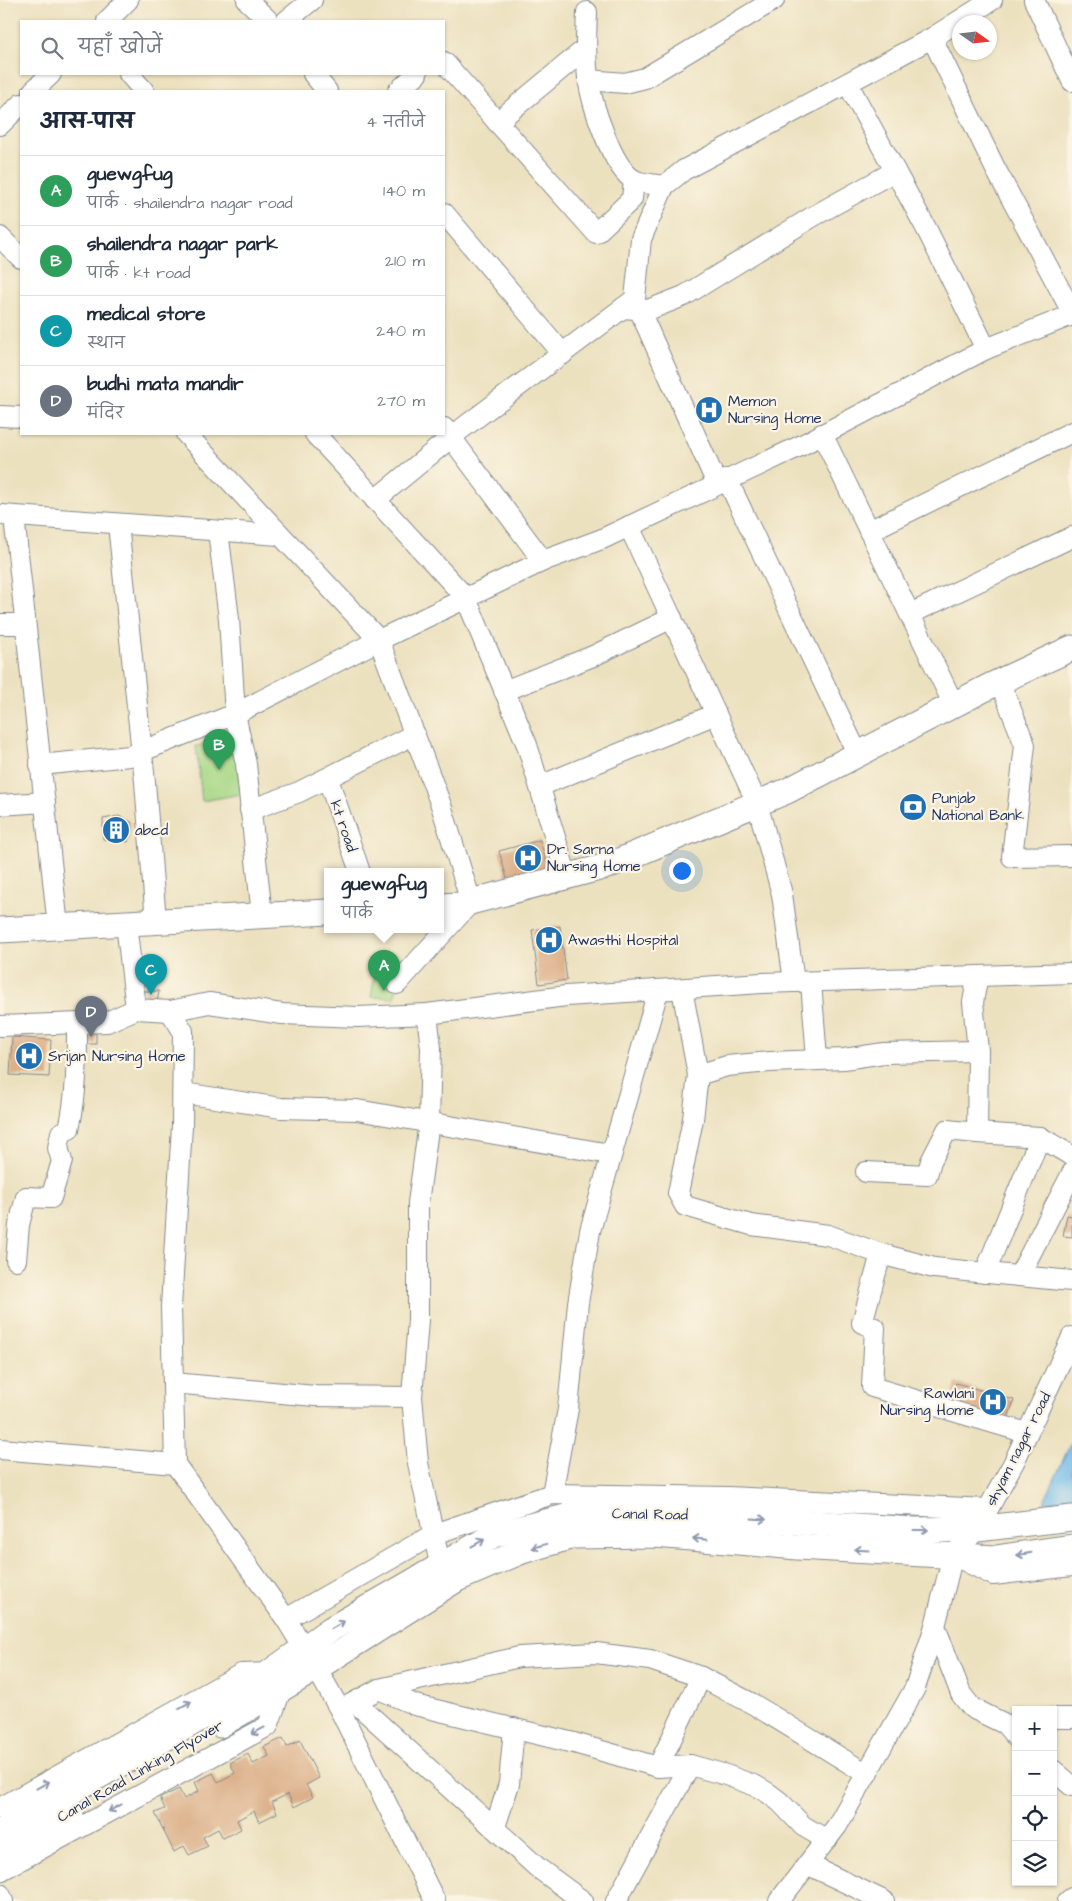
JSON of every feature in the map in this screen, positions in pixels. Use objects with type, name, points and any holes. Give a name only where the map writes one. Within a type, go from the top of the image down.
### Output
[{"type":"main road","points":[[444,905],[471,902],[607,866],[787,791],[954,705],[1072,648]]},
{"type":"main road","points":[[0,930],[324,912]]},
{"type":"main road","name":"Canal Road","points":[[309,1659],[331,1629],[440,1564],[494,1535],[573,1515],[652,1512],[914,1530],[982,1519],[1072,1518]]},
{"type":"main road","name":"Canal Road","points":[[275,1681],[309,1659],[458,1579],[522,1551],[573,1536],[655,1535],[797,1547],[996,1558],[1072,1546]]},
{"type":"main road","name":"Canal Road Linking Flyover","points":[[0,1852],[275,1681]]},
{"type":"main road","name":"Canal Road Linking Flyover","points":[[0,1832],[229,1711]]},
{"type":"street","points":[[108,20],[128,0]]},
{"type":"street","points":[[247,0],[268,20]]},
{"type":"street","points":[[287,20],[312,0]]},
{"type":"street","points":[[588,80],[625,83],[644,78],[774,0]]},
{"type":"street","points":[[544,561],[448,432],[631,309],[635,299],[640,239],[664,186],[684,170],[932,38],[992,0]]},
{"type":"street","points":[[1034,0],[1072,81]]},
{"type":"street","points":[[587,12],[585,49],[588,80],[601,126],[615,160],[634,180],[664,186]]},
{"type":"street","points":[[40,765],[130,756],[235,714],[379,640],[466,598],[544,561],[629,526],[822,434],[986,349],[1072,313],[995,168],[932,38]]},
{"type":"street","points":[[497,122],[585,49]]},
{"type":"street","points":[[445,63],[596,233],[632,199],[634,180]]},
{"type":"street","points":[[34,90],[49,75]]},
{"type":"street","points":[[130,75],[143,90]]},
{"type":"street","points":[[314,75],[326,90]]},
{"type":"street","points":[[399,90],[417,75]]},
{"type":"street","points":[[848,84],[927,230],[986,349]]},
{"type":"street","points":[[0,126],[19,111]]},
{"type":"street","points":[[631,309],[648,310],[684,296],[812,217],[895,171]]},
{"type":"street","points":[[445,214],[563,354]]},
{"type":"street","points":[[0,237],[20,257]]},
{"type":"street","points":[[631,309],[722,481],[858,754]]},
{"type":"street","points":[[0,416],[20,417]]},
{"type":"street","points":[[869,531],[1072,432]]},
{"type":"street","points":[[822,434],[954,705]]},
{"type":"street","points":[[187,435],[379,640],[441,805],[471,902],[444,932]]},
{"type":"street","points":[[316,435],[466,598],[527,745],[568,876]]},
{"type":"street","points":[[375,500],[445,435]]},
{"type":"street","points":[[58,927],[25,624],[7,516],[279,535]]},
{"type":"street","points":[[118,524],[142,752],[156,922]]},
{"type":"street","points":[[629,526],[757,803],[782,894],[817,1059]]},
{"type":"street","points":[[218,530],[229,619],[235,714],[246,764],[262,916]]},
{"type":"street","points":[[910,614],[1072,537]]},
{"type":"street","points":[[504,691],[593,656],[672,618]]},
{"type":"street","points":[[0,624],[25,624]]},
{"type":"street","points":[[1000,682],[1025,745],[1012,857],[1072,856]]},
{"type":"street","points":[[540,786],[716,714]]},
{"type":"street","points":[[250,810],[328,779],[415,734]]},
{"type":"street","name":"kt road","points":[[328,779],[359,868]]},
{"type":"street","points":[[0,805],[45,802]]},
{"type":"street","points":[[126,923],[136,1009]]},
{"type":"street","points":[[397,984],[443,933]]},
{"type":"street","points":[[0,1026],[107,1022],[136,1009],[170,1011],[209,1003],[291,1014],[358,1017],[427,1014],[566,996],[658,990],[802,982],[1072,973]]},
{"type":"street","points":[[977,1133],[978,1051],[973,1002],[978,976]]},
{"type":"street","points":[[682,989],[698,1076],[693,1119],[678,1193],[685,1206],[751,1225],[828,1235],[881,1254],[934,1268],[1072,1281]]},
{"type":"street","points":[[552,1494],[568,1409],[578,1303],[590,1230],[658,990]]},
{"type":"street","points":[[170,1011],[183,1031],[183,1093],[171,1307],[175,1464],[286,1620],[309,1659],[348,1706],[495,1828],[538,1868],[583,1901]]},
{"type":"street","points":[[427,1014],[431,1048],[429,1122],[418,1203],[418,1320],[412,1397],[418,1463],[440,1564]]},
{"type":"street","points":[[16,1260],[19,1225],[26,1197],[51,1198],[62,1161],[58,1148],[60,1133],[69,1128],[73,1109],[77,1066],[77,1024]]},
{"type":"street","points":[[698,1076],[727,1066],[817,1059],[844,1059],[884,1053],[978,1051]]},
{"type":"street","points":[[183,1093],[281,1108],[357,1110],[610,1154]]},
{"type":"street","points":[[866,1172],[927,1175],[931,1161],[947,1130],[1040,1137],[1072,1156]]},
{"type":"street","points":[[985,1273],[1040,1137]]},
{"type":"street","points":[[1019,1276],[1072,1173]]},
{"type":"street","points":[[881,1254],[862,1323],[875,1328],[872,1387],[1027,1433]]},
{"type":"street","name":"shyam nagar road","points":[[953,1555],[982,1519],[1027,1433],[1072,1337]]},
{"type":"street","points":[[173,1383],[315,1396],[412,1397]]},
{"type":"street","points":[[0,1448],[175,1464]]},
{"type":"street","points":[[286,1620],[434,1534],[552,1494],[728,1497],[982,1519]]},
{"type":"street","points":[[778,1901],[809,1865],[827,1840],[867,1774],[915,1688],[935,1626],[953,1555],[992,1575],[1072,1566]]},
{"type":"street","points":[[935,1626],[961,1694],[972,1708],[1012,1726]]},
{"type":"street","points":[[348,1706],[379,1689],[519,1657],[596,1653],[650,1660],[701,1678],[753,1704],[867,1774]]},
{"type":"street","points":[[0,1808],[241,1674],[275,1681],[268,1726],[0,1870]]},
{"type":"street","points":[[658,1767],[701,1678]]},
{"type":"street","points":[[379,1689],[415,1705],[514,1728],[658,1767],[690,1765],[756,1786],[780,1802],[803,1826],[827,1840]]},
{"type":"street","points":[[348,1706],[436,1901]]},
{"type":"street","points":[[1057,1718],[1072,1718]]},
{"type":"street","points":[[495,1828],[509,1784],[514,1728]]},
{"type":"street","points":[[616,1901],[690,1765]]},
{"type":"street","points":[[809,1865],[884,1901]]},
{"type":"street","points":[[0,1894],[3,1901]]},
{"type":"street","points":[[1068,1901],[1072,1898]]},
{"type":"green space","points":[[236,737],[242,794],[202,801],[196,746]]},
{"type":"green space","points":[[383,971],[386,978],[397,984],[395,998],[371,997],[375,975]]},
{"type":"water","points":[[1072,1440],[1072,1500],[1044,1502]]},
{"type":"building","points":[[708,399],[716,414],[699,422],[692,407]]},
{"type":"building","name":"abcd","points":[[119,816],[131,822],[128,842],[103,839],[103,819]]},
{"type":"building","points":[[540,840],[549,871],[508,882],[499,851]]},
{"type":"building","points":[[560,926],[567,980],[539,984],[532,930]]},
{"type":"building","points":[[145,991],[159,991],[157,1002],[142,999]]},
{"type":"building","points":[[85,1030],[96,1030],[96,1044],[85,1044]]},
{"type":"building","points":[[12,1037],[51,1040],[49,1077],[10,1075]]},
{"type":"building","points":[[1067,1215],[1072,1216],[1072,1237],[1063,1236]]},
{"type":"building","points":[[956,1383],[1014,1400],[1007,1422],[950,1405]]},
{"type":"building","points":[[283,1738],[287,1747],[300,1740],[319,1778],[306,1785],[313,1797],[294,1807],[288,1794],[272,1802],[277,1813],[259,1822],[254,1811],[237,1820],[241,1829],[223,1838],[218,1829],[203,1837],[208,1846],[189,1855],[184,1846],[174,1852],[155,1813],[165,1809],[160,1798],[179,1789],[184,1799],[199,1791],[195,1782],[213,1773],[218,1782],[235,1773],[230,1763],[248,1754],[253,1764],[269,1756],[264,1747]]},
{"type":"place","name":"Memon Nursing Home","points":[[709,410]]},
{"type":"place","name":"shailendra nagar park","points":[[219,770]]},
{"type":"place","name":"Punjab National Bank","points":[[913,807]]},
{"type":"place","name":"abcd","points":[[116,830]]},
{"type":"place","name":"Dr. Sarna Nursing Home","points":[[528,858]]},
{"type":"place","name":"Awasthi Hospital","points":[[549,940]]},
{"type":"place","name":"guewgfug","points":[[384,991]]},
{"type":"place","name":"medical store","points":[[151,995]]},
{"type":"place","name":"budhi mata mandir","points":[[91,1037]]},
{"type":"place","name":"Srijan Nursing Home","points":[[29,1056]]},
{"type":"place","name":"Rawlani Nursing Home","points":[[993,1402]]}]
